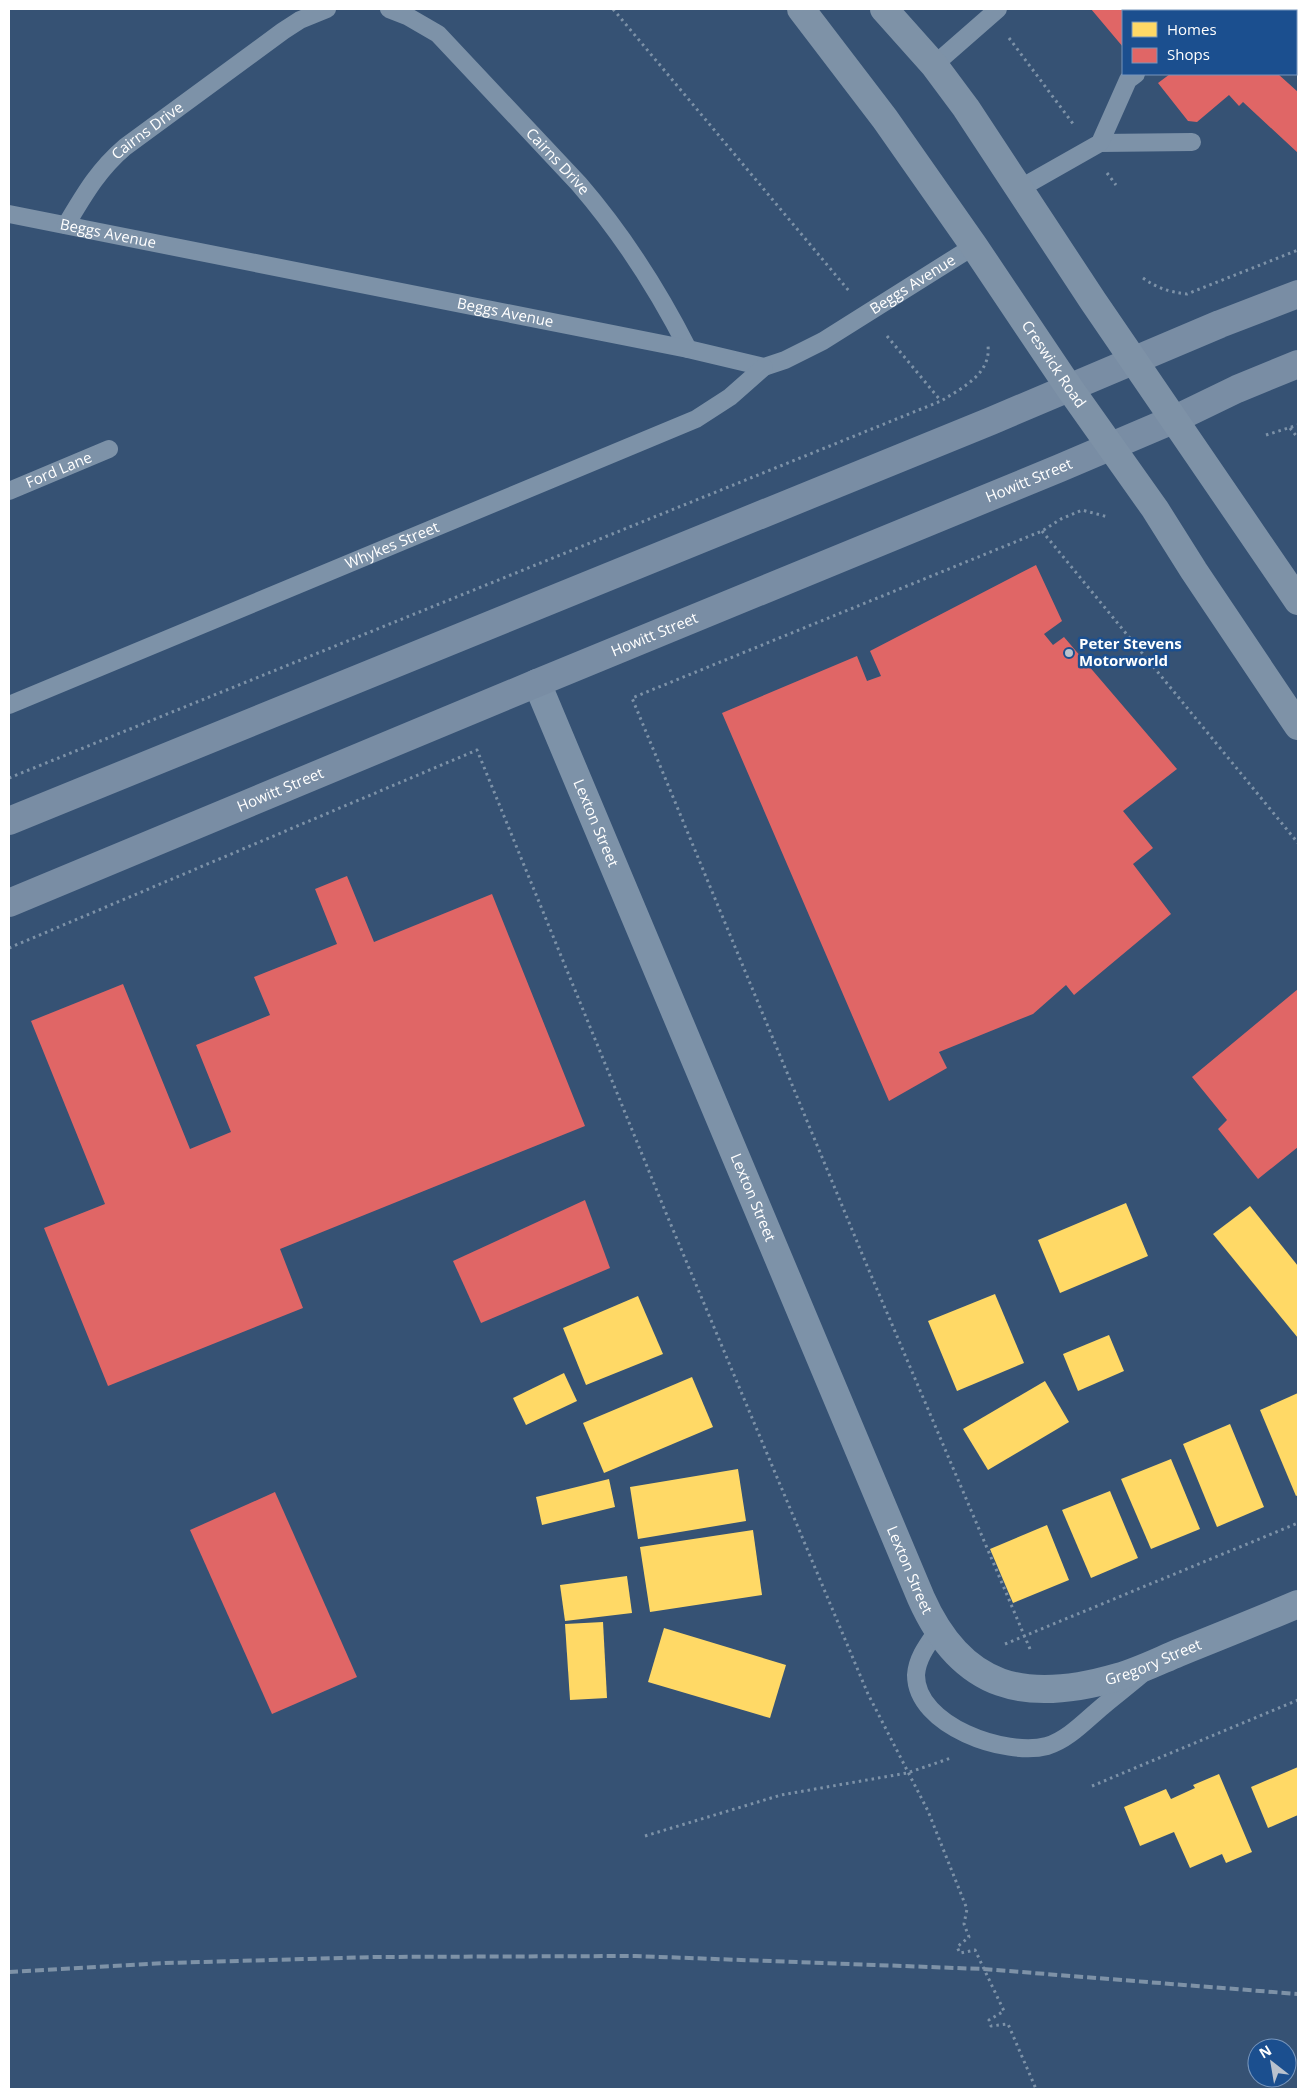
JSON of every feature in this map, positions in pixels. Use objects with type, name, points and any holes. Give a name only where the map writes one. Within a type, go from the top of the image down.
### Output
[{"type":"highway","name":"Creswick Road","points":[[801,9],[886,119],[1111,447],[1298,726]]},
{"type":"highway","points":[[884,9],[934,65],[966,108],[1237,514],[1298,601]]},
{"type":"main road","points":[[9,821],[1070,389],[1220,324],[1298,294]]},
{"type":"main road","name":"Howitt Street","points":[[9,904],[537,683],[1111,447],[1237,389],[1298,364]]},
{"type":"street","name":"Lexton Street","points":[[537,683],[913,1579],[937,1631],[962,1659],[979,1671],[1003,1683]]},
{"type":"street","name":"Gregory Street","points":[[1003,1683],[1034,1690],[1062,1690],[1120,1676],[1298,1604]]},
{"type":"lane","name":"Cairns Drive","points":[[66,225],[106,163],[125,147],[283,31],[300,20],[327,9]]},
{"type":"lane","name":"Cairns Drive","points":[[389,9],[407,16],[438,34],[579,184],[600,208],[654,285],[688,349]]},
{"type":"lane","points":[[934,65],[995,11]]},
{"type":"lane","points":[[1095,146],[1128,80],[1135,75]]},
{"type":"lane","points":[[1019,189],[1095,146],[1192,142]]},
{"type":"lane","name":"Beggs Avenue","points":[[9,214],[688,349],[764,367],[808,350],[974,246]]},
{"type":"lane","name":"Whykes Street","points":[[9,705],[696,419],[730,397],[764,367]]},
{"type":"lane","name":"Ford Lane","points":[[9,491],[109,449]]},
{"type":"lane","points":[[937,1631],[925,1649],[917,1667],[919,1692],[926,1702],[946,1723],[966,1734],[1019,1748],[1048,1746],[1075,1730],[1161,1660]]},
{"type":"path","points":[[613,9],[941,401]]},
{"type":"path","points":[[995,11],[1020,55],[1095,146],[1116,185]]},
{"type":"path","points":[[1143,278],[1157,288],[1172,293],[1187,294],[1298,250]]},
{"type":"path","points":[[9,778],[941,401],[966,385],[983,368],[988,361],[988,346]]},
{"type":"path","points":[[1266,434],[1298,425]]},
{"type":"path","points":[[1290,428],[1298,438]]},
{"type":"path","points":[[1030,1649],[865,1261],[632,698],[1042,531],[1061,519],[1082,510],[1108,517]]},
{"type":"path","points":[[1042,531],[1298,843]]},
{"type":"path","points":[[9,948],[478,750],[666,1213],[860,1676],[907,1773],[928,1811],[967,1909],[964,1924],[969,1937],[957,1947],[960,1953],[975,1950],[1004,2011],[989,2020],[991,2026],[1008,2024],[1036,2089]]},
{"type":"path","points":[[1005,1644],[1298,1522]]},
{"type":"path","points":[[1092,1786],[1298,1700]]},
{"type":"path","points":[[645,1836],[781,1795],[907,1773],[962,1754],[984,1740]]},
{"type":"building: Homes","points":[[1126,1203],[1148,1256],[1060,1293],[1038,1240]]},
{"type":"building: Homes","points":[[1250,1206],[1298,1266],[1298,1338],[1213,1234]]},
{"type":"building: Homes","points":[[995,1294],[1024,1363],[957,1391],[928,1321]]},
{"type":"building: Homes","points":[[638,1296],[663,1354],[586,1385],[563,1328]]},
{"type":"building: Homes","points":[[1109,1335],[1124,1371],[1078,1391],[1063,1354]]},
{"type":"building: Homes","points":[[564,1373],[577,1401],[526,1425],[513,1398]]},
{"type":"building: Homes","points":[[692,1377],[713,1427],[604,1473],[583,1423]]},
{"type":"building: Homes","points":[[1045,1381],[1069,1422],[988,1470],[963,1429]]},
{"type":"building: Homes","points":[[1298,1393],[1298,1495],[1296,1496],[1260,1410]]},
{"type":"building: Homes","points":[[1230,1424],[1264,1507],[1217,1527],[1183,1444]]},
{"type":"building: Homes","points":[[1171,1459],[1200,1529],[1151,1549],[1121,1479]]},
{"type":"building: Homes","points":[[738,1469],[746,1521],[638,1539],[630,1487]]},
{"type":"building: Homes","points":[[609,1479],[615,1507],[542,1525],[536,1497]]},
{"type":"building: Homes","points":[[1110,1491],[1138,1558],[1091,1578],[1062,1510]]},
{"type":"building: Homes","points":[[1047,1525],[1069,1580],[1013,1603],[990,1549]]},
{"type":"building: Homes","points":[[753,1530],[762,1595],[650,1612],[640,1547]]},
{"type":"building: Homes","points":[[627,1576],[632,1613],[565,1621],[560,1585]]},
{"type":"building: Homes","points":[[603,1622],[607,1698],[570,1700],[565,1624]]},
{"type":"building: Homes","points":[[664,1628],[786,1665],[770,1718],[648,1682]]},
{"type":"building: Homes","points":[[1298,1767],[1298,1815],[1268,1828],[1251,1787]]},
{"type":"building: Homes","points":[[1219,1774],[1252,1852],[1226,1863],[1222,1854],[1190,1868],[1174,1832],[1140,1846],[1124,1807],[1166,1789],[1171,1799],[1195,1788],[1193,1785]]},
{"type":"building: Shops","points":[[1091,9],[1213,10],[1122,10],[1122,46]]},
{"type":"building: Shops","points":[[1169,75],[1279,75],[1298,92],[1298,153],[1243,102],[1239,106],[1229,95],[1197,122],[1188,121],[1158,83]]},
{"type":"building: Shops","points":[[1036,565],[1062,621],[1044,634],[1053,645],[1064,637],[1177,769],[1123,811],[1153,848],[1133,864],[1171,914],[1074,995],[1066,985],[1033,1014],[939,1052],[947,1068],[889,1101],[722,713],[857,656],[867,681],[881,676],[870,651]]},
{"type":"building: Shops","points":[[347,876],[374,942],[492,894],[585,1126],[280,1249],[303,1308],[108,1386],[44,1228],[105,1204],[31,1021],[123,984],[190,1149],[231,1132],[196,1045],[270,1015],[254,977],[337,944],[315,889]]},
{"type":"building: Shops","points":[[1298,989],[1298,1147],[1258,1179],[1218,1129],[1227,1120],[1192,1077]]},
{"type":"building: Shops","points":[[585,1200],[610,1268],[481,1323],[453,1261]]},
{"type":"building: Shops","points":[[275,1492],[357,1677],[272,1714],[190,1530]]},
{"type":"railway","points":[[9,1972],[165,1963],[375,1957],[635,1956],[983,1969],[1298,1994]]},
{"type":"place","name":"Peter Stevens Motorworld","points":[[1069,653]]}]
